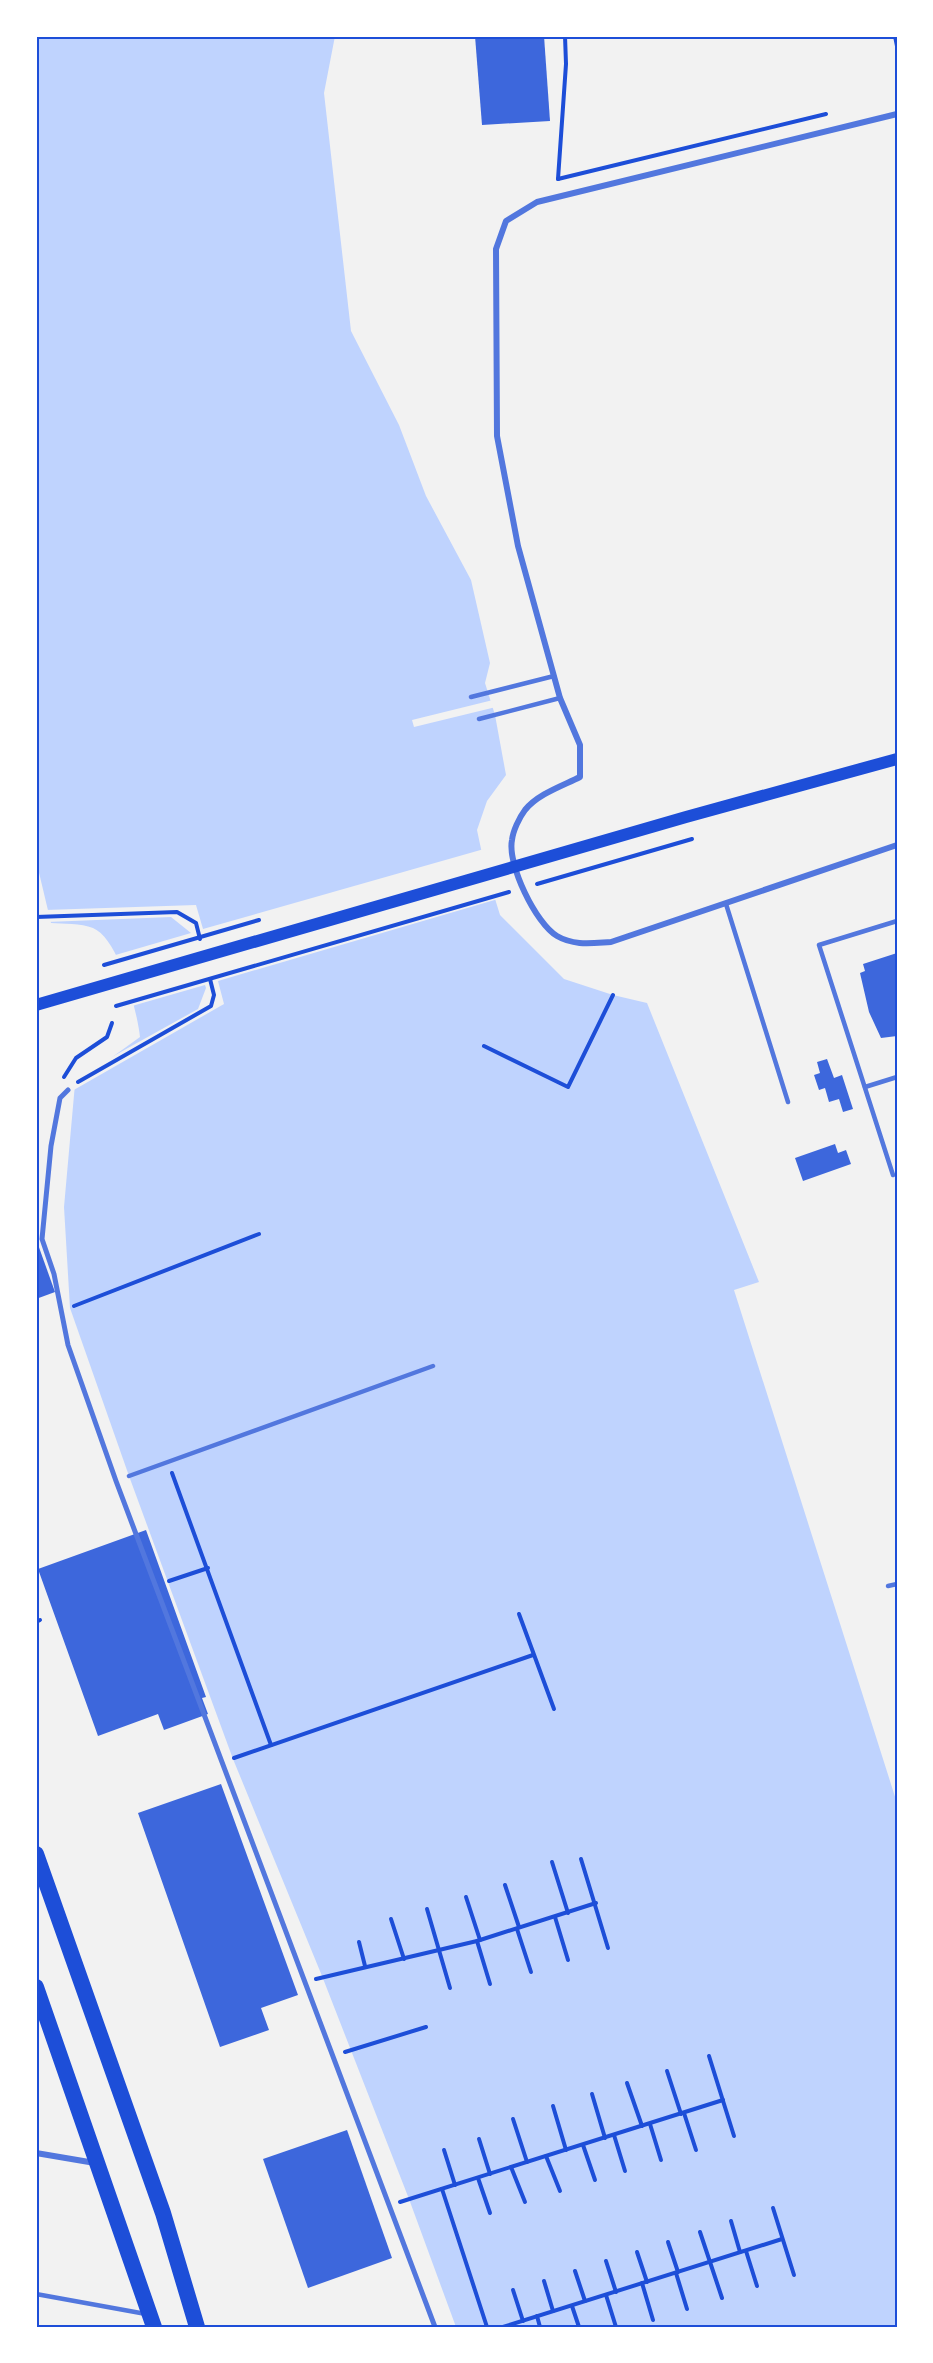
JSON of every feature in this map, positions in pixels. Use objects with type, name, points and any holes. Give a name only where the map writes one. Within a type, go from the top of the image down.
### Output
[{"type":"highway","points":[[36,1854],[163,2212],[197,2327]]},
{"type":"highway","points":[[36,1987],[152,2321]]},
{"type":"main road","points":[[36,1005],[686,817],[897,759]]},
{"type":"street","points":[[897,114],[537,202],[507,221],[496,249],[497,436],[518,546],[560,698],[580,746],[579,777],[538,799],[525,811],[511,842],[513,859],[529,904],[541,923],[558,937],[578,944],[611,942],[897,845]]},
{"type":"street","points":[[68,1090],[60,1098],[51,1146],[42,1239],[54,1274],[68,1345],[116,1481],[435,2327]]},
{"type":"street","points":[[36,2153],[99,2164]]},
{"type":"lane","points":[[471,697],[554,676]]},
{"type":"lane","points":[[480,719],[560,698]]},
{"type":"lane","points":[[726,904],[788,1102]]},
{"type":"lane","points":[[893,1175],[819,945],[897,921]]},
{"type":"lane","points":[[865,1087],[897,1077]]},
{"type":"lane","points":[[129,1476],[433,1366]]},
{"type":"lane","points":[[888,1587],[897,1584]]},
{"type":"lane","points":[[36,2295],[152,2321]]},
{"type":"path","points":[[565,36],[565,74],[558,178],[832,113]]},
{"type":"path","points":[[895,36],[897,46]]},
{"type":"path","points":[[530,886],[692,839]]},
{"type":"path","points":[[116,1006],[519,889]]},
{"type":"path","points":[[484,1046],[568,1087],[613,995]]},
{"type":"path","points":[[60,1098],[62,1079],[76,1058],[107,1037],[112,1023]]},
{"type":"path","points":[[70,1308],[260,1234]]},
{"type":"path","points":[[168,1461],[272,1745]]},
{"type":"path","points":[[169,1581],[208,1568]]},
{"type":"path","points":[[519,1614],[554,1709]]},
{"type":"path","points":[[233,1759],[533,1655]]},
{"type":"path","points":[[581,1859],[608,1948]]},
{"type":"path","points":[[552,1862],[568,1913]]},
{"type":"path","points":[[505,1885],[531,1972]]},
{"type":"path","points":[[466,1897],[490,1984]]},
{"type":"path","points":[[322,1976],[479,1941],[596,1904]]},
{"type":"path","points":[[427,1910],[450,1988]]},
{"type":"path","points":[[555,1917],[568,1960]]},
{"type":"path","points":[[391,1919],[404,1959]]},
{"type":"path","points":[[359,1942],[364,1966]]},
{"type":"path","points":[[333,2056],[426,2027]]},
{"type":"path","points":[[709,2056],[734,2136]]},
{"type":"path","points":[[667,2071],[696,2150]]},
{"type":"path","points":[[627,2083],[642,2126]]},
{"type":"path","points":[[592,2094],[605,2138]]},
{"type":"path","points":[[409,2199],[723,2100]]},
{"type":"path","points":[[552,2106],[567,2150]]},
{"type":"path","points":[[513,2119],[527,2162]]},
{"type":"path","points":[[650,2124],[662,2160]]},
{"type":"path","points":[[614,2135],[625,2172]]},
{"type":"path","points":[[479,2139],[490,2174]]},
{"type":"path","points":[[583,2145],[595,2180]]},
{"type":"path","points":[[444,2150],[455,2185]]},
{"type":"path","points":[[546,2156],[560,2191]]},
{"type":"path","points":[[511,2167],[525,2202]]},
{"type":"path","points":[[478,2178],[490,2213]]},
{"type":"path","points":[[442,2189],[487,2327]]},
{"type":"path","points":[[772,2208],[794,2275]]},
{"type":"path","points":[[731,2221],[757,2286]]},
{"type":"path","points":[[700,2232],[722,2298]]},
{"type":"path","points":[[503,2327],[782,2239]]},
{"type":"path","points":[[668,2241],[687,2309]]},
{"type":"path","points":[[637,2252],[653,2320]]},
{"type":"path","points":[[606,2261],[616,2292]]},
{"type":"path","points":[[575,2271],[585,2301]]},
{"type":"path","points":[[544,2281],[553,2311]]},
{"type":"path","points":[[513,2290],[523,2321]]},
{"type":"path","points":[[606,2295],[616,2327]]},
{"type":"path","points":[[572,2306],[579,2327]]},
{"type":"path","points":[[537,2316],[540,2327]]},
{"type":"water","points":[[36,36],[335,36],[324,93],[351,331],[399,425],[426,496],[471,580],[490,663],[485,683],[495,715],[506,775],[487,801],[477,830],[484,863],[500,915],[564,979],[647,1003],[759,1282],[734,1290],[897,1803],[897,2327],[456,2327],[322,1976],[233,1759],[70,1308],[64,1207],[75,1084],[140,1037],[131,994],[119,960],[111,946],[102,935],[88,926],[51,923],[36,860]]},
{"type":"pier","points":[[493,700],[496,707],[414,727],[412,720]]},
{"type":"pier","points":[[484,849],[498,899],[218,981],[224,1004],[72,1091],[73,1082],[92,1068],[198,1009],[206,988],[205,985],[132,1006],[112,956],[191,933],[171,917],[47,922],[45,910],[196,905],[203,929]]},
{"type":"building","points":[[475,36],[544,36],[550,121],[482,125]]},
{"type":"building","points":[[897,953],[897,1036],[881,1038],[869,1012],[860,973],[865,971],[863,964]]},
{"type":"building","points":[[827,1059],[834,1078],[842,1075],[853,1109],[843,1112],[839,1099],[829,1102],[825,1088],[819,1090],[814,1075],[820,1073],[817,1062]]},
{"type":"building","points":[[835,1144],[838,1153],[846,1150],[851,1164],[803,1181],[795,1158]]},
{"type":"building","points":[[36,1239],[55,1292],[36,1299]]},
{"type":"building","points":[[146,1530],[206,1697],[202,1698],[208,1714],[164,1730],[158,1714],[98,1736],[38,1569]]},
{"type":"building","points":[[221,1784],[298,1995],[261,2008],[269,2030],[220,2047],[138,1813]]},
{"type":"building","points":[[347,2130],[392,2258],[308,2288],[263,2159]]}]
